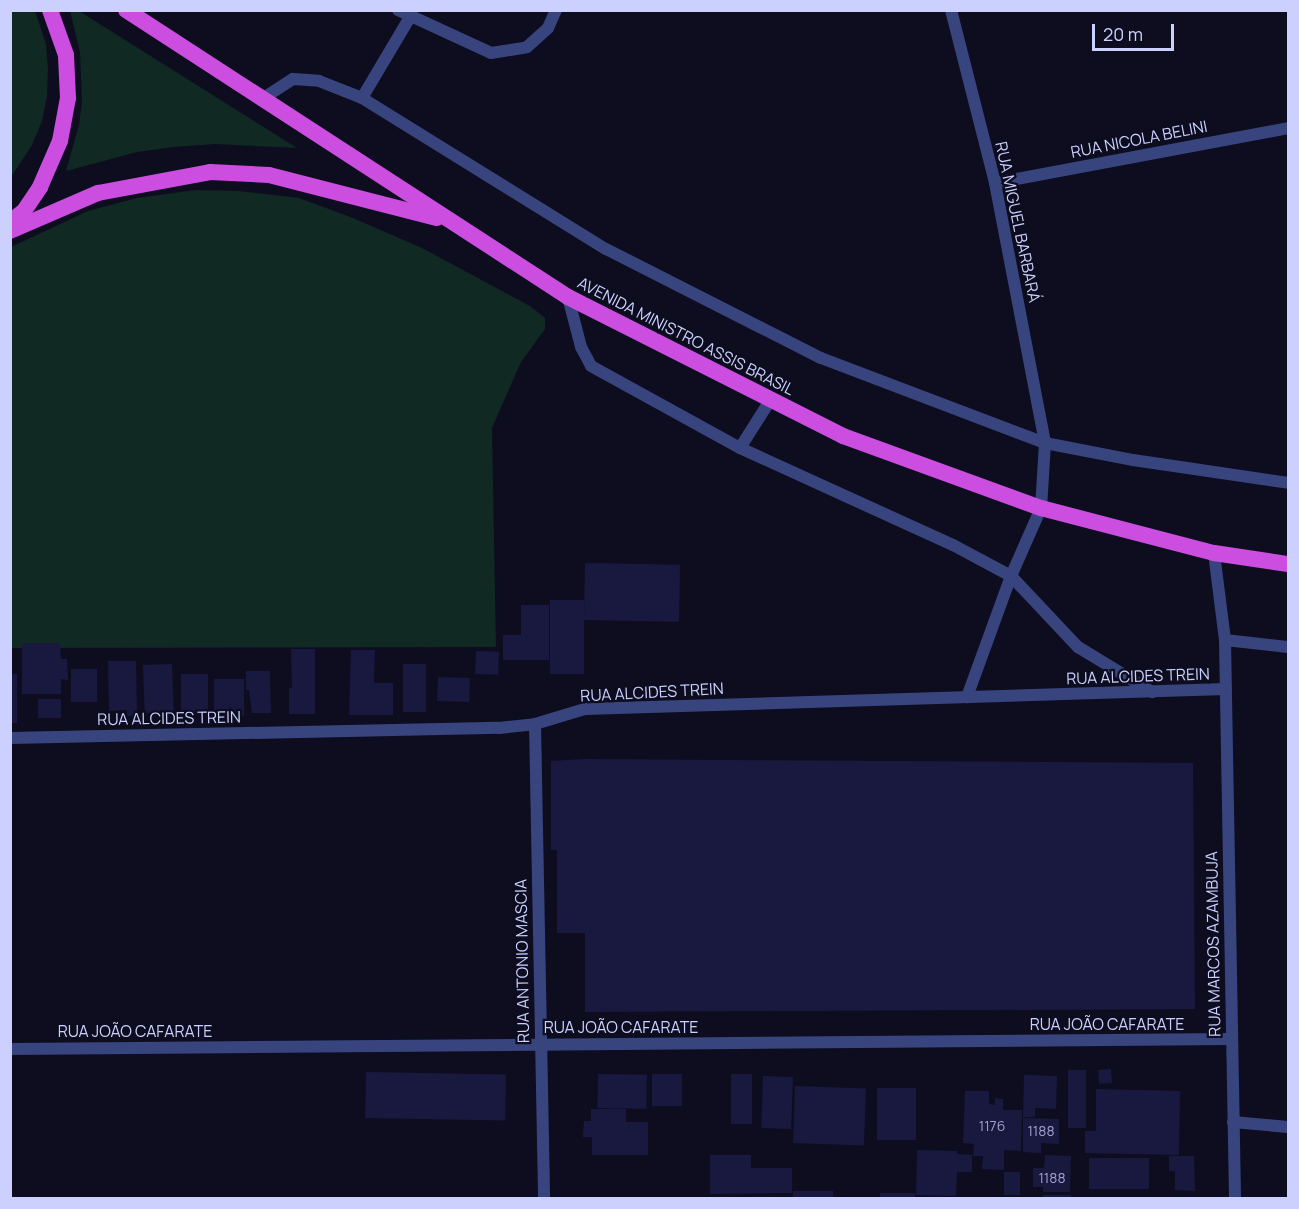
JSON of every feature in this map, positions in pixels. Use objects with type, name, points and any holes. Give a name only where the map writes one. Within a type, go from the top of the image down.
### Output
[{"type":"highway","points":[[10,222],[24,211],[40,187],[60,141],[68,98],[66,55],[50,10]]},
{"type":"highway","name":"AVENIDA MINISTRO ASSIS BRASIL","points":[[126,10],[568,297],[843,436],[1041,508],[1214,553],[1288,564]]},
{"type":"highway","points":[[10,231],[98,193],[210,172],[269,176],[452,222]]},
{"type":"street","points":[[398,10],[491,53],[526,47],[548,28],[556,10]]},
{"type":"street","name":"RUA MIGUEL BARBARÁ","points":[[951,10],[995,183],[1046,443],[1041,508],[1011,576],[967,697]]},
{"type":"street","points":[[362,98],[410,17]]},
{"type":"street","points":[[262,99],[293,80],[319,81],[362,98],[606,249],[811,353],[1046,443],[1133,460],[1288,483]]},
{"type":"street","name":"RUA NICOLA BELINI","points":[[995,183],[1288,128]]},
{"type":"street","points":[[568,297],[581,347],[591,366],[740,448],[953,545],[1011,576],[1077,647],[1152,692]]},
{"type":"street","points":[[740,448],[771,399]]},
{"type":"street","name":"RUA MARCOS AZAMBUJA","points":[[1214,553],[1225,640],[1235,1198]]},
{"type":"street","points":[[1225,640],[1288,647]]},
{"type":"street","name":"RUA ALCIDES TREIN","points":[[10,738],[464,730],[535,724],[585,709],[1226,689]]},
{"type":"street","name":"RUA ANTONIO MASCIA","points":[[535,724],[539,1044],[544,1198]]},
{"type":"street","name":"RUA JOÃO CAFARATE","points":[[10,1049],[1231,1039]]},
{"type":"street","points":[[1233,1122],[1288,1127]]},
{"type":"green space","points":[[11,10],[35,11],[46,44],[48,69],[47,96],[42,121],[32,145],[11,177]]},
{"type":"green space","points":[[70,11],[79,11],[297,148],[215,144],[174,147],[137,152],[66,171],[79,125],[82,101],[80,52]]},
{"type":"green space","points":[[196,190],[239,191],[299,198],[353,218],[422,248],[530,306],[545,318],[545,329],[521,362],[492,428],[496,647],[11,648],[11,247],[88,211],[137,198]]},
{"type":"building","points":[[585,563],[680,565],[679,622],[584,620]]},
{"type":"building","points":[[550,600],[584,600],[584,674],[550,674]]},
{"type":"building","points":[[521,605],[549,605],[549,660],[503,660],[503,635],[521,635]]},
{"type":"building","points":[[22,643],[60,643],[61,659],[67,659],[68,680],[61,679],[61,694],[22,694]]},
{"type":"building","points":[[291,649],[315,649],[315,714],[289,714],[289,688],[292,688]]},
{"type":"building","points":[[351,650],[375,650],[374,683],[393,683],[393,715],[349,715]]},
{"type":"building","points":[[476,651],[499,652],[498,675],[475,674]]},
{"type":"building","points":[[108,661],[136,661],[137,716],[127,716],[127,710],[109,711]]},
{"type":"building","points":[[172,664],[174,712],[145,713],[143,665]]},
{"type":"building","points":[[403,664],[426,664],[426,712],[403,712]]},
{"type":"building","points":[[71,669],[97,669],[97,702],[71,702]]},
{"type":"building","points":[[246,671],[270,671],[271,713],[252,713],[249,690],[246,690]]},
{"type":"building","points":[[10,674],[17,674],[17,723],[10,723]]},
{"type":"building","points":[[181,674],[208,674],[208,715],[181,715]]},
{"type":"building","points":[[438,677],[470,678],[469,702],[437,701]]},
{"type":"building","points":[[214,679],[244,679],[244,716],[214,716]]},
{"type":"building","points":[[38,699],[61,699],[61,718],[38,718]]},
{"type":"building","points":[[584,759],[1193,763],[1195,1009],[585,1012],[585,933],[557,933],[557,850],[551,850],[551,761]]},
{"type":"building","points":[[1111,1069],[1112,1083],[1099,1084],[1098,1070]]},
{"type":"building","points":[[1068,1070],[1086,1070],[1086,1128],[1068,1128]]},
{"type":"building","points":[[366,1072],[506,1074],[505,1120],[365,1118]]},
{"type":"building","points":[[598,1074],[647,1075],[646,1109],[597,1108]]},
{"type":"building","points":[[652,1074],[682,1074],[682,1106],[652,1106]]},
{"type":"building","points":[[731,1074],[752,1074],[752,1124],[731,1124]]},
{"type":"building","points":[[1024,1075],[1057,1076],[1056,1109],[1035,1108],[1035,1117],[1023,1117]]},
{"type":"building","points":[[763,1076],[793,1077],[791,1129],[761,1128]]},
{"type":"building","points":[[795,1086],[866,1088],[864,1145],[793,1143]]},
{"type":"building","points":[[877,1088],[916,1088],[916,1140],[877,1140]]},
{"type":"building","points":[[1096,1089],[1180,1091],[1179,1155],[1085,1153],[1085,1131],[1096,1131]]},
{"type":"building","points":[[965,1091],[989,1091],[989,1104],[995,1105],[995,1098],[1003,1099],[1003,1110],[1022,1110],[1021,1151],[1004,1150],[1004,1170],[982,1169],[983,1156],[973,1156],[974,1144],[963,1143]]},
{"type":"building","points":[[591,1109],[626,1109],[626,1122],[648,1122],[648,1155],[592,1155],[592,1137],[583,1137],[584,1121],[591,1121]]},
{"type":"building","points":[[1023,1118],[1059,1119],[1059,1144],[1041,1143],[1041,1153],[1023,1152]]},
{"type":"building","points":[[917,1150],[957,1151],[957,1154],[972,1155],[972,1172],[957,1172],[956,1196],[916,1195]]},
{"type":"building","points":[[710,1155],[751,1155],[751,1168],[792,1168],[792,1193],[710,1194]]},
{"type":"building","points":[[1045,1155],[1071,1156],[1070,1192],[1043,1192],[1043,1187],[1033,1187],[1033,1168],[1044,1168]]},
{"type":"building","points":[[1169,1156],[1194,1156],[1195,1191],[1175,1190],[1175,1171],[1169,1171]]},
{"type":"building","points":[[1089,1158],[1149,1158],[1149,1189],[1089,1189]]},
{"type":"building","points":[[1004,1172],[1020,1172],[1020,1195],[1004,1195]]},
{"type":"building","points":[[793,1191],[833,1191],[833,1198],[793,1198]]},
{"type":"building","points":[[880,1193],[915,1193],[915,1198],[880,1198]]},
{"type":"building","points":[[1043,1195],[1071,1195],[1071,1198],[1043,1198]]}]
